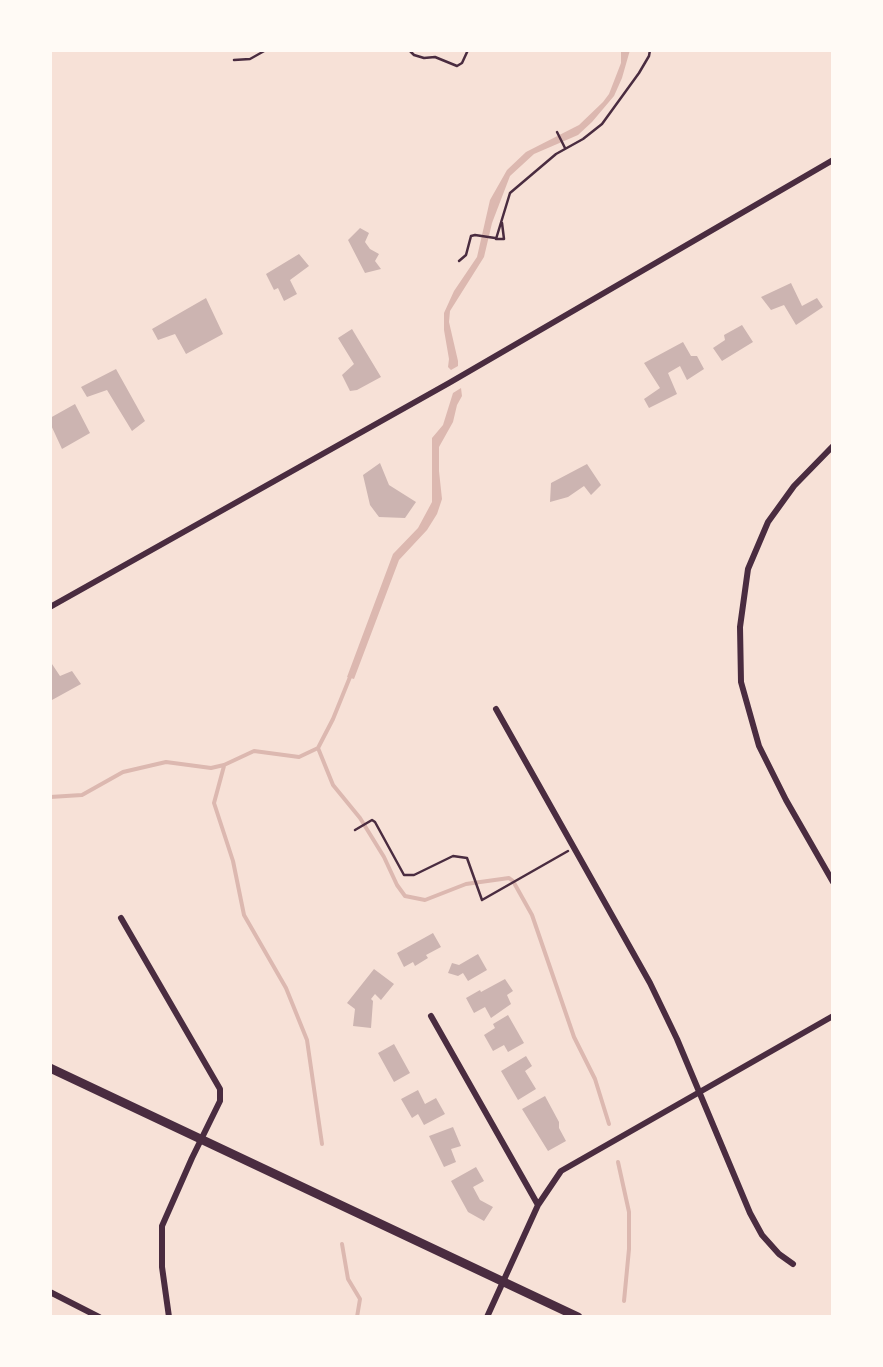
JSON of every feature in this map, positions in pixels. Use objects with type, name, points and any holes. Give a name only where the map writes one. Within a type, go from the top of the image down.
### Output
[{"type":"main road","points":[[50,1068],[578,1317]]},
{"type":"street","points":[[50,607],[831,164]]},
{"type":"street","points":[[833,446],[794,486],[768,522],[748,569],[740,627],[741,682],[759,746],[833,882]]},
{"type":"street","points":[[496,710],[650,983],[762,1236],[778,1254],[794,1264]]},
{"type":"street","points":[[121,918],[220,1089],[220,1100],[162,1226],[168,1317]]},
{"type":"street","points":[[430,1016],[538,1205]]},
{"type":"street","points":[[488,1317],[538,1205],[561,1171],[833,1016]]},
{"type":"street","points":[[50,1292],[100,1317]]},
{"type":"lane","points":[[234,60],[250,60],[266,50]]},
{"type":"lane","points":[[409,50],[414,55],[436,57],[457,66],[468,50]]},
{"type":"lane","points":[[459,260],[466,255],[471,236],[504,239],[502,222],[510,193],[602,124],[639,73],[650,50]]},
{"type":"lane","points":[[557,132],[566,149]]},
{"type":"path","points":[[355,830],[374,822],[404,875],[414,875],[454,856],[467,858],[482,900],[574,848]]},
{"type":"shaded area","points":[[621,50],[630,50],[622,78],[614,96],[592,122],[578,135],[534,154],[510,176],[484,257],[450,311],[458,361],[458,366],[451,370],[444,313],[477,257],[490,200],[507,170],[526,152],[579,125],[603,102],[621,63]]},
{"type":"shaded area","points":[[461,388],[453,422],[439,447],[442,499],[437,514],[399,560],[354,679],[347,677],[393,554],[418,528],[432,502],[432,438],[443,425],[453,393]]},
{"type":"building","points":[[360,228],[369,233],[365,242],[379,254],[375,261],[381,269],[365,273],[348,240]]},
{"type":"building","points":[[299,254],[309,266],[290,280],[297,294],[284,301],[266,274]]},
{"type":"building","points":[[791,283],[802,306],[817,298],[823,307],[796,325],[784,305],[771,310],[761,297]]},
{"type":"building","points":[[206,298],[223,334],[186,354],[175,334],[158,340],[152,329]]},
{"type":"building","points":[[742,325],[753,342],[722,361],[713,348],[725,340],[724,335]]},
{"type":"building","points":[[352,329],[381,377],[350,391],[342,375],[354,364],[338,338]]},
{"type":"building","points":[[683,342],[704,369],[687,380],[680,366],[668,373],[677,394],[649,408],[644,399],[660,388],[644,363]]},
{"type":"building","points":[[116,369],[145,421],[132,431],[107,390],[87,397],[81,387]]},
{"type":"building","points":[[75,404],[90,433],[62,449],[50,418]]},
{"type":"building","points":[[380,463],[389,485],[416,502],[405,518],[379,517],[370,505],[363,475]]},
{"type":"building","points":[[587,464],[601,485],[591,495],[584,486],[568,497],[550,502],[551,483]]},
{"type":"building","points":[[50,661],[60,676],[72,671],[81,684],[52,700],[50,696]]},
{"type":"building","points":[[433,933],[441,947],[415,966],[413,962],[404,967],[397,953]]},
{"type":"building","points":[[478,954],[487,970],[468,981],[463,973],[448,973],[452,963],[459,965]]},
{"type":"building","points":[[374,969],[394,984],[381,1000],[375,994],[371,999],[371,1028],[353,1026],[355,1009],[347,1003]]},
{"type":"building","points":[[505,979],[513,991],[507,995],[511,1004],[491,1018],[485,1007],[474,1013],[466,998]]},
{"type":"building","points":[[508,1015],[524,1043],[508,1052],[504,1045],[493,1051],[484,1035]]},
{"type":"building","points":[[394,1044],[410,1073],[394,1082],[378,1053]]},
{"type":"building","points":[[526,1056],[532,1066],[525,1071],[536,1089],[518,1100],[501,1071]]},
{"type":"building","points":[[418,1090],[425,1104],[436,1098],[445,1114],[424,1125],[418,1114],[412,1118],[401,1099]]},
{"type":"building","points":[[545,1096],[566,1141],[548,1151],[522,1109]]},
{"type":"building","points":[[453,1127],[461,1146],[451,1149],[456,1162],[444,1167],[429,1136]]},
{"type":"building","points":[[476,1167],[484,1181],[473,1187],[480,1200],[493,1207],[484,1221],[468,1212],[451,1181]]},
{"type":"waterway","points":[[50,797],[82,795],[123,772],[166,762],[211,768],[254,751],[299,757],[318,748],[350,677]]},
{"type":"waterway","points":[[318,748],[333,785],[360,818],[405,896],[425,900],[466,884],[509,878],[513,881],[532,915],[609,1124]]},
{"type":"waterway","points":[[224,766],[214,803],[233,861],[244,915],[286,988],[307,1040],[322,1144]]},
{"type":"waterway","points":[[618,1162],[629,1212],[624,1301]]},
{"type":"waterway","points":[[342,1244],[348,1279],[360,1299],[357,1317]]}]
